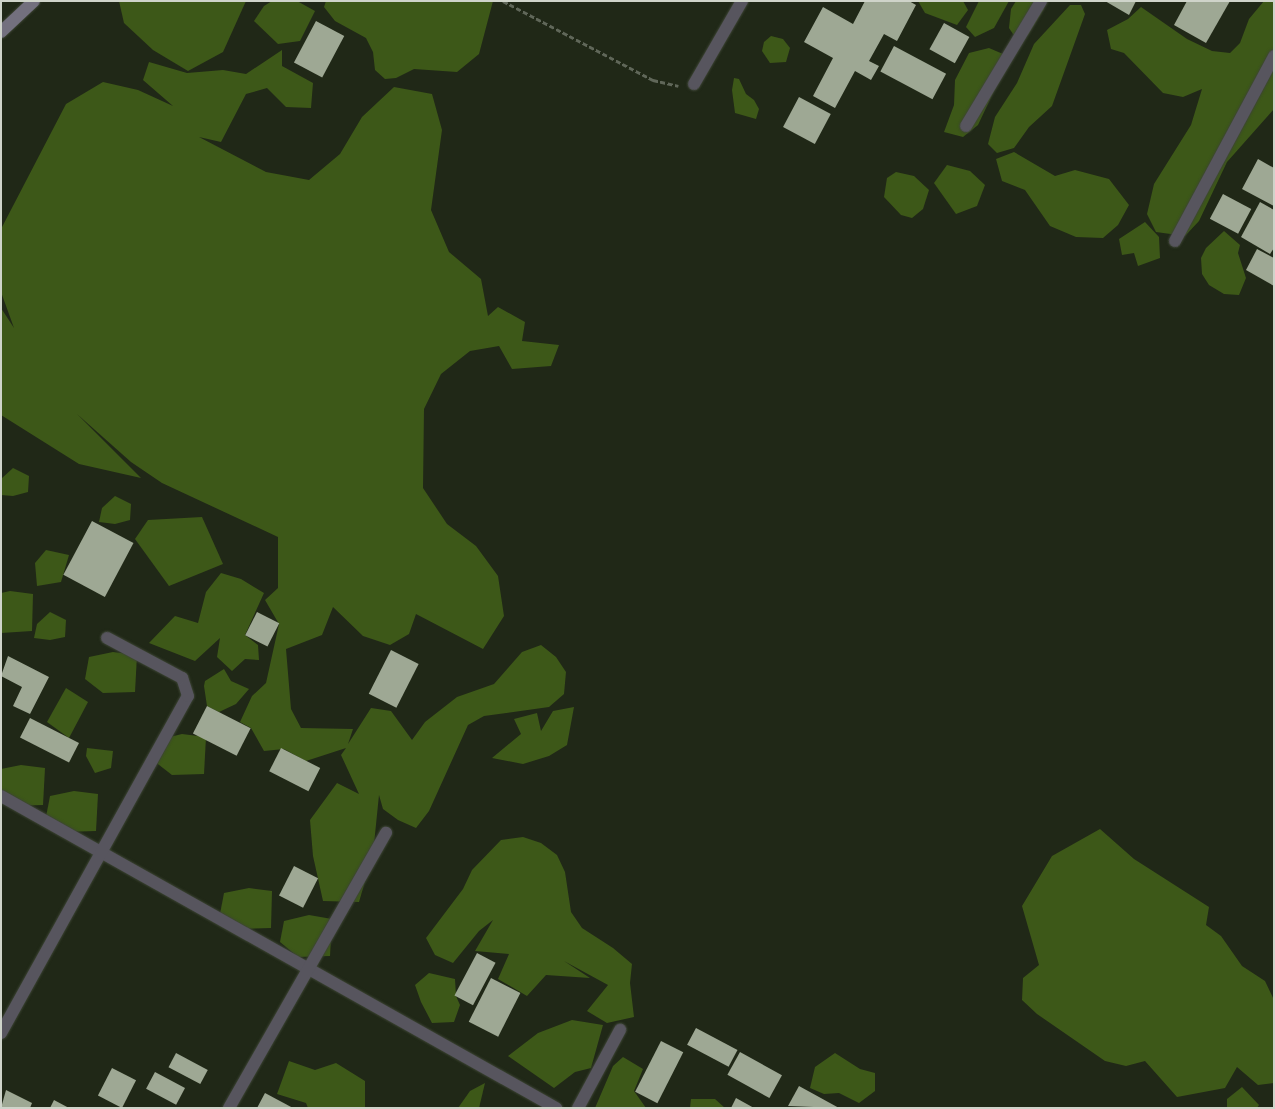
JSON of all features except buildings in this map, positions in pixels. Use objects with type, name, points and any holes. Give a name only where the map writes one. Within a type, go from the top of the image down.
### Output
[{"type":"street","points":[[1,32],[34,1]]},
{"type":"street","points":[[694,84],[742,1]]},
{"type":"street","points":[[966,126],[1041,1]]},
{"type":"street","points":[[1175,241],[1274,56]]},
{"type":"street","points":[[1,1033],[188,696],[182,678],[107,638]]},
{"type":"street","points":[[1,796],[556,1108]]},
{"type":"street","points":[[230,1108],[307,968],[386,833]]},
{"type":"street","points":[[578,1108],[620,1030]]},
{"type":"path","points":[[503,1],[653,80],[673,87],[694,84]]},
{"type":"green space","points":[[119,1],[246,1],[223,52],[188,71],[153,50],[124,23]]},
{"type":"green space","points":[[272,1],[297,1],[315,11],[300,41],[278,44],[254,21],[264,6]]},
{"type":"green space","points":[[326,1],[493,1],[479,54],[457,72],[414,69],[396,78],[385,79],[375,70],[373,52],[366,38],[335,21],[324,7]]},
{"type":"green space","points":[[918,1],[963,1],[968,10],[957,25],[925,13]]},
{"type":"green space","points":[[979,1],[1009,1],[994,28],[975,37],[966,27]]},
{"type":"green space","points":[[1016,1],[1043,1],[1044,9],[1028,35],[1017,40],[1009,28],[1011,9]]},
{"type":"green space","points":[[1264,1],[1274,1],[1274,109],[1227,162],[1199,221],[1185,236],[1156,232],[1147,214],[1154,184],[1191,125],[1202,89],[1183,97],[1163,93],[1124,53],[1111,49],[1107,30],[1128,19],[1141,7],[1187,39],[1212,51],[1230,53],[1240,43],[1249,19]]},
{"type":"green space","points":[[1070,5],[1081,5],[1085,14],[1052,106],[1029,127],[1014,148],[997,153],[988,144],[995,117],[1017,83],[1034,44]]},
{"type":"green space","points":[[771,36],[783,39],[790,48],[786,62],[770,63],[762,51],[764,42]]},
{"type":"green space","points":[[989,48],[1010,57],[978,125],[963,137],[944,132],[954,105],[955,80],[969,53]]},
{"type":"green space","points":[[282,50],[282,66],[313,83],[311,108],[286,107],[267,88],[246,94],[221,142],[199,137],[266,172],[309,180],[340,154],[362,117],[394,87],[432,94],[442,130],[431,210],[449,252],[481,279],[488,316],[498,307],[525,322],[522,341],[559,345],[551,366],[512,369],[499,346],[470,351],[441,374],[424,409],[423,488],[447,524],[476,546],[498,576],[504,616],[483,649],[416,614],[409,634],[390,645],[363,636],[333,607],[322,635],[286,649],[291,709],[301,728],[353,729],[348,744],[371,708],[391,711],[412,740],[425,722],[457,697],[494,684],[522,652],[541,645],[556,657],[566,672],[564,694],[549,707],[484,716],[468,725],[429,811],[416,828],[398,820],[383,809],[379,795],[373,854],[359,902],[323,901],[313,856],[310,820],[337,783],[359,794],[341,755],[346,748],[306,761],[284,749],[264,751],[251,728],[240,722],[252,696],[266,683],[279,624],[265,600],[278,588],[278,537],[162,483],[131,462],[77,414],[141,478],[79,464],[1,415],[1,308],[14,328],[1,292],[1,229],[66,104],[103,82],[138,90],[173,106],[143,80],[149,62],[187,73],[223,70],[246,74]]},
{"type":"green space","points":[[734,78],[739,79],[746,94],[754,100],[759,109],[756,119],[735,113],[732,90]]},
{"type":"green space","points":[[1014,152],[1055,176],[1075,170],[1109,179],[1129,205],[1118,225],[1103,238],[1076,237],[1050,226],[1025,190],[1002,181],[996,159]]},
{"type":"green space","points":[[947,165],[970,171],[985,185],[977,206],[956,214],[934,183]]},
{"type":"green space","points":[[896,172],[914,176],[929,190],[923,209],[912,218],[901,215],[884,197],[887,178]]},
{"type":"green space","points":[[1145,222],[1159,237],[1160,258],[1138,266],[1134,253],[1122,255],[1119,239]]},
{"type":"green space","points":[[1224,231],[1240,245],[1238,253],[1246,278],[1239,295],[1224,294],[1209,285],[1202,274],[1201,258],[1206,248]]},
{"type":"green space","points":[[13,468],[29,476],[28,492],[13,496],[1,495],[1,479]]},
{"type":"green space","points":[[115,496],[131,504],[130,520],[115,524],[99,522],[102,508]]},
{"type":"green space","points":[[202,517],[223,564],[169,586],[135,539],[148,520]]},
{"type":"green space","points":[[46,550],[69,555],[61,582],[37,586],[35,563]]},
{"type":"green space","points":[[221,573],[241,579],[264,593],[245,635],[258,645],[259,660],[245,659],[232,671],[217,657],[220,638],[195,661],[149,643],[175,616],[198,623],[206,592]]},
{"type":"green space","points":[[10,591],[33,594],[32,631],[1,633],[1,593]]},
{"type":"green space","points":[[50,612],[66,620],[65,637],[50,640],[34,638],[37,624]]},
{"type":"green space","points":[[113,652],[137,655],[135,692],[103,693],[85,679],[89,657]]},
{"type":"green space","points":[[224,669],[231,681],[249,689],[236,704],[219,712],[207,706],[204,686],[205,681]]},
{"type":"green space","points":[[66,688],[88,702],[69,738],[47,722]]},
{"type":"green space","points":[[574,707],[567,745],[549,756],[523,764],[492,758],[521,734],[514,719],[537,713],[541,731],[553,711]]},
{"type":"green space","points":[[182,734],[206,737],[204,774],[172,775],[154,761],[158,740]]},
{"type":"green space","points":[[87,748],[113,751],[111,768],[95,773],[86,756]]},
{"type":"green space","points":[[21,765],[45,768],[43,805],[11,806],[1,798],[1,769]]},
{"type":"green space","points":[[74,791],[98,794],[96,831],[64,832],[46,817],[50,796]]},
{"type":"green space","points":[[1100,829],[1134,859],[1209,907],[1206,925],[1221,936],[1242,966],[1265,981],[1274,1000],[1274,1083],[1258,1085],[1237,1067],[1225,1088],[1177,1097],[1145,1061],[1126,1066],[1105,1061],[1037,1014],[1022,1000],[1023,978],[1039,965],[1022,906],[1052,856]]},
{"type":"green space","points":[[523,837],[541,843],[557,855],[565,872],[571,912],[582,928],[613,948],[632,964],[630,983],[634,1017],[607,1023],[587,1011],[608,985],[564,961],[590,978],[546,975],[527,996],[498,979],[509,954],[475,951],[493,920],[479,931],[453,963],[435,955],[426,938],[463,889],[472,870],[501,840]]},
{"type":"green space","points":[[249,888],[272,891],[271,928],[239,929],[220,914],[224,893]]},
{"type":"green space","points":[[309,915],[332,919],[330,956],[298,957],[280,942],[284,921]]},
{"type":"green space","points":[[429,973],[455,979],[456,996],[460,1005],[454,1022],[432,1023],[421,1002],[415,985]]},
{"type":"green space","points":[[572,1020],[603,1025],[591,1068],[575,1072],[554,1088],[508,1056],[538,1033]]},
{"type":"green space","points":[[835,1053],[860,1069],[875,1073],[875,1091],[859,1103],[839,1093],[824,1094],[810,1088],[815,1067]]},
{"type":"green space","points":[[623,1057],[643,1069],[634,1091],[646,1108],[595,1108],[613,1066]]},
{"type":"green space","points":[[289,1061],[315,1070],[336,1063],[365,1081],[365,1108],[308,1108],[306,1103],[277,1094]]},
{"type":"green space","points":[[485,1083],[479,1108],[458,1108],[470,1091]]},
{"type":"green space","points":[[1242,1087],[1259,1105],[1257,1108],[1227,1108],[1227,1099]]},
{"type":"green space","points":[[691,1099],[715,1099],[725,1108],[690,1108]]}]
